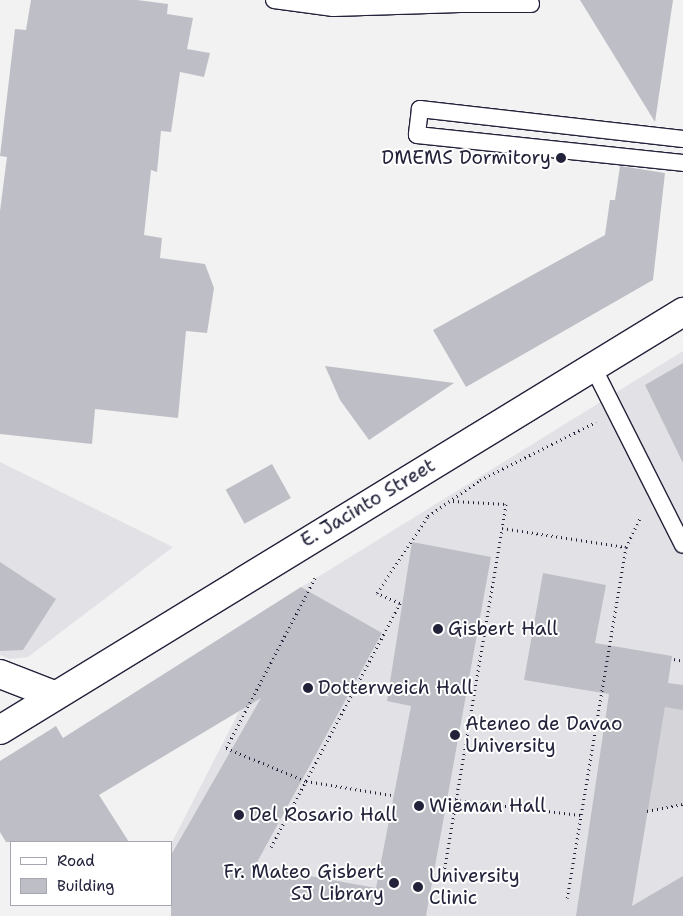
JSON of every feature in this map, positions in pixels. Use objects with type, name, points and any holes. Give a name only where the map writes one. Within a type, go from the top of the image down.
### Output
[{"type":"street","name":"E. Jacinto Street","points":[[0,730],[54,694],[683,312]]},
{"type":"street","points":[[0,674],[54,694]]},
{"type":"lane","points":[[274,0],[314,3],[461,2],[531,4]]},
{"type":"lane","points":[[683,139],[420,109],[417,135],[683,163]]},
{"type":"lane","points":[[593,367],[683,545]]},
{"type":"path","points":[[272,847],[400,603],[377,593],[428,516],[480,480],[616,412]]},
{"type":"path","points":[[443,878],[506,504],[452,500]]},
{"type":"path","points":[[502,528],[626,547],[567,898]]},
{"type":"path","points":[[315,578],[226,748],[306,781],[391,795]]},
{"type":"path","points":[[674,659],[683,660]]},
{"type":"path","points":[[455,800],[580,815]]},
{"type":"path","points":[[647,811],[683,804]]},
{"type":"shaded area","name":"Ateneo de Davao University","points":[[683,351],[683,916],[220,916],[172,851],[172,842],[283,626],[292,593]]},
{"type":"shaded area","points":[[0,462],[173,547],[28,657],[10,659],[0,655]]},
{"type":"shaded area","points":[[665,707],[683,708],[683,804],[647,811]]},
{"type":"building","points":[[31,0],[137,0],[168,4],[167,14],[193,18],[187,49],[210,53],[204,77],[180,72],[171,132],[161,131],[157,172],[151,170],[144,235],[162,238],[160,258],[205,264],[214,288],[207,333],[186,331],[178,418],[95,409],[92,444],[0,434],[0,211],[7,157],[0,156],[15,29],[26,30]]},
{"type":"building","points":[[580,0],[673,0],[655,122]]},
{"type":"building","points":[[620,166],[665,173],[653,280],[466,387],[433,330],[605,235],[610,200],[615,200]]},
{"type":"building","points":[[683,363],[683,463],[645,385]]},
{"type":"building","points":[[325,366],[454,383],[369,440],[340,400]]},
{"type":"building","points":[[272,464],[291,498],[245,524],[226,490]]},
{"type":"building","points":[[412,542],[491,557],[426,916],[171,916],[172,853],[261,698],[99,795],[128,841],[6,842],[0,832],[0,761],[56,726],[63,738],[301,587],[382,633],[255,866],[376,888],[411,706],[387,701]]},
{"type":"building","points":[[0,562],[56,599],[23,650],[0,651]]},
{"type":"building","points":[[543,573],[606,585],[595,643],[672,656],[668,683],[683,685],[683,710],[665,707],[632,906],[683,876],[683,916],[576,916],[609,694],[524,680]]},
{"type":"place","name":"DMEMS Dormitory","points":[[561,158]]},
{"type":"place","name":"Gisbert Hall","points":[[438,629]]},
{"type":"place","name":"Dotterweich Hall","points":[[308,688]]},
{"type":"place","name":"Ateneo de Davao University","points":[[455,735]]},
{"type":"place","name":"Wieman Hall","points":[[419,806]]},
{"type":"place","name":"Del Rosario Hall","points":[[239,815]]},
{"type":"place","name":"Fr. Mateo Gisbert SJ Library","points":[[394,883]]},
{"type":"place","name":"University Clinic","points":[[418,887]]}]
